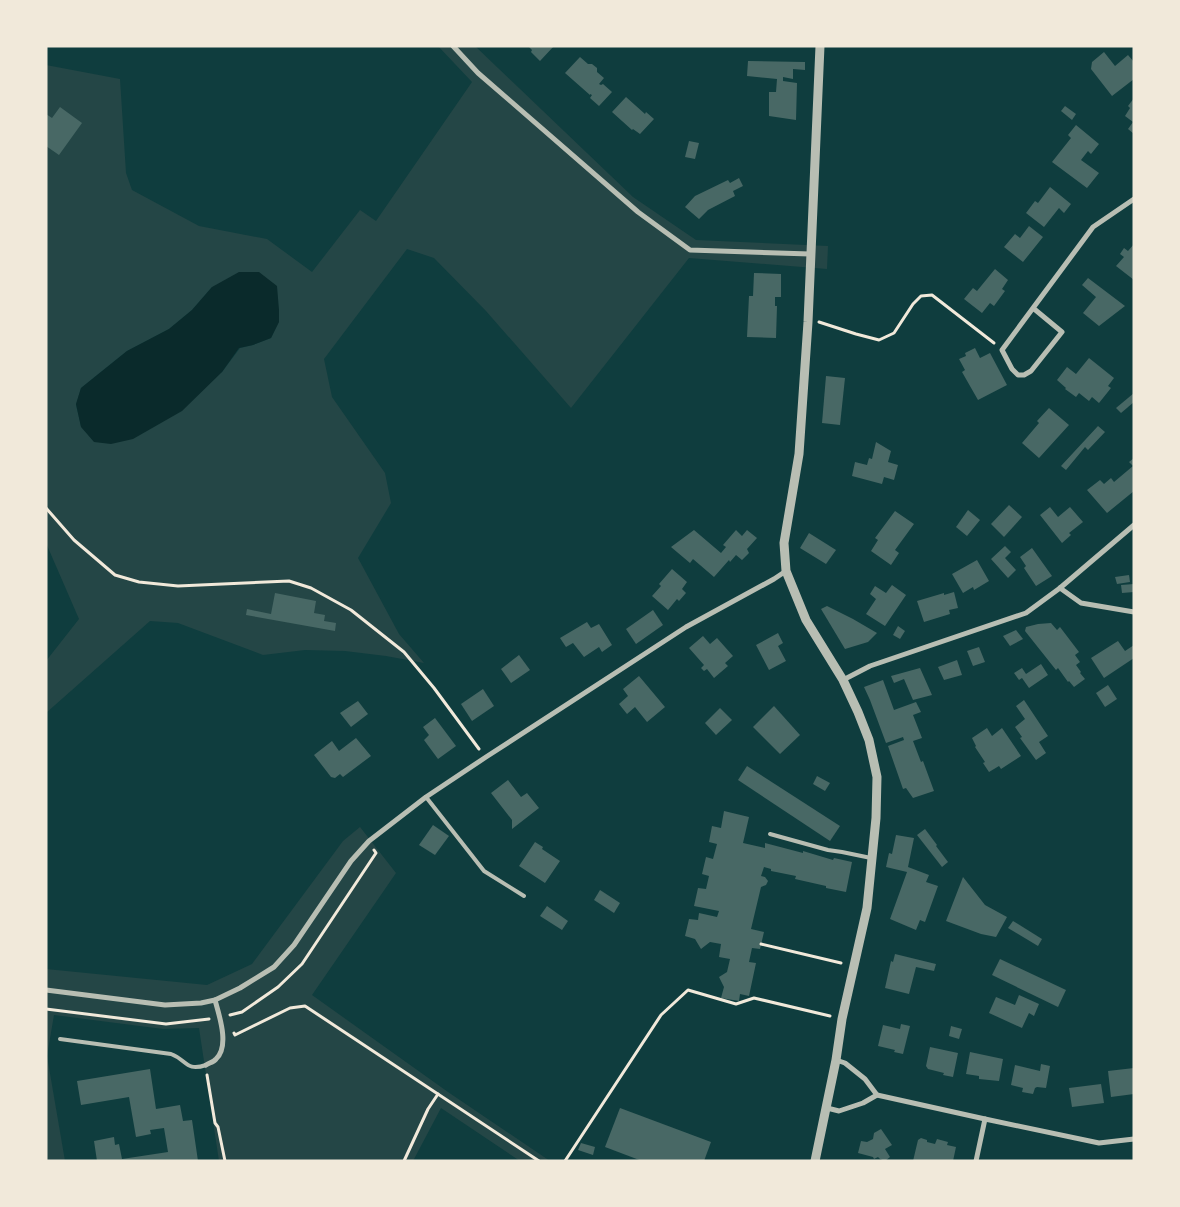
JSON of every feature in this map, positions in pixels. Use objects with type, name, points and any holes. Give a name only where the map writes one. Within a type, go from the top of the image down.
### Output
[{"type":"street","points":[[453,46],[478,73],[638,212],[690,250],[810,254]]},
{"type":"street","points":[[815,1161],[827,1108],[842,1019],[866,908],[876,818],[877,777],[869,740],[858,712],[843,680],[806,620],[786,571],[784,543],[799,454],[808,322],[820,46]]},
{"type":"street","points":[[1033,308],[1062,332],[1031,372],[1018,375],[1012,369],[1002,350],[1033,308],[1093,227],[1134,199]]},
{"type":"street","points":[[843,680],[870,666],[1026,613],[1060,588],[1134,525]]},
{"type":"street","points":[[46,990],[165,1005],[192,1004],[215,1000],[240,988],[274,967],[294,945],[361,848],[426,797],[686,627],[786,571]]},
{"type":"street","points":[[1060,588],[1080,603],[1134,612]]},
{"type":"street","points":[[206,1065],[216,1059],[221,1052],[223,1044],[220,1018],[215,1000]]},
{"type":"street","points":[[836,1060],[845,1062],[865,1079],[877,1095],[985,1120],[1099,1143],[1134,1139]]},
{"type":"street","points":[[827,1108],[839,1111],[863,1103],[877,1095]]},
{"type":"street","points":[[976,1161],[985,1120]]},
{"type":"lane","points":[[426,797],[484,871],[524,896]]},
{"type":"lane","points":[[770,834],[828,850],[872,858]]},
{"type":"lane","points":[[60,1039],[171,1054],[192,1068],[206,1065]]},
{"type":"path","points":[[808,322],[818,322],[879,340],[894,333],[913,304],[921,296],[932,295],[1002,350]]},
{"type":"path","points":[[46,508],[74,540],[115,574],[139,582],[178,586],[289,581],[311,588],[351,610],[404,652],[486,757]]},
{"type":"path","points":[[761,944],[854,966]]},
{"type":"path","points":[[565,1161],[661,1015],[688,990],[736,1004],[754,998],[842,1019]]},
{"type":"path","points":[[46,1009],[166,1024],[220,1018],[235,1035],[290,1008],[305,1006],[539,1161]]},
{"type":"path","points":[[206,1065],[215,1123],[218,1127],[225,1161]]},
{"type":"path","points":[[404,1161],[428,1108],[438,1094]]},
{"type":"shaded area","points":[[438,46],[475,46],[633,197],[696,240],[828,246],[827,269],[689,258],[571,408],[486,311],[434,258],[407,249],[324,359],[332,397],[385,473],[391,503],[358,558],[399,634],[424,663],[345,651],[305,650],[263,655],[178,623],[150,621],[46,713],[46,661],[79,619],[46,543],[46,65],[120,79],[126,173],[132,190],[199,226],[267,239],[312,272],[360,210],[376,221],[472,82]],"holes":[[[212,287],[279,310],[279,321],[271,338],[240,348],[222,372],[81,426],[76,405],[81,388],[127,351],[169,329],[192,310]]]},
{"type":"shaded area","points":[[239,272],[259,272],[277,286],[279,322],[271,338],[239,348],[222,372],[182,411],[133,439],[111,444],[94,442],[81,427],[76,404],[81,388],[127,351],[169,329],[192,310],[212,287]]},
{"type":"shaded area","points":[[360,827],[396,873],[312,995],[448,1092],[550,1161],[520,1161],[441,1108],[413,1161],[219,1161],[199,1028],[163,1029],[54,1015],[47,1056],[65,1161],[46,1161],[46,969],[207,985],[252,964],[343,841]]},
{"type":"building","points":[[528,46],[554,46],[540,61]]},
{"type":"building","points":[[1104,52],[1115,66],[1128,55],[1134,62],[1134,79],[1112,96],[1091,69],[1092,62]]},
{"type":"building","points":[[580,57],[588,64],[592,64],[597,68],[597,72],[604,78],[599,84],[603,84],[612,92],[599,106],[590,98],[592,95],[565,73]]},
{"type":"building","points":[[748,61],[805,62],[805,70],[793,69],[793,79],[783,77],[783,81],[797,83],[796,120],[769,116],[769,92],[776,92],[777,79],[747,76]]},
{"type":"building","points":[[626,97],[645,114],[646,112],[654,119],[640,134],[632,130],[612,112]]},
{"type":"building","points":[[1134,98],[1134,134],[1128,129],[1133,122],[1125,116],[1130,108],[1128,106]]},
{"type":"building","points":[[1065,106],[1076,114],[1072,120],[1061,111]]},
{"type":"building","points":[[60,107],[82,123],[59,155],[46,146],[46,114],[52,118]]},
{"type":"building","points":[[1076,125],[1099,144],[1091,154],[1088,151],[1081,160],[1099,173],[1087,188],[1052,162],[1071,138],[1068,135]]},
{"type":"building","points":[[689,141],[699,143],[695,159],[685,157]]},
{"type":"building","points":[[739,178],[743,186],[733,191],[735,196],[708,210],[699,219],[685,207],[695,196],[728,180],[730,183]]},
{"type":"building","points":[[1050,187],[1071,204],[1064,213],[1059,208],[1044,227],[1026,213],[1035,201],[1038,203]]},
{"type":"building","points":[[1029,226],[1043,237],[1023,262],[1004,247],[1015,234],[1020,238]]},
{"type":"building","points":[[1134,244],[1134,280],[1116,266],[1124,257],[1120,254],[1124,248],[1128,251]]},
{"type":"building","points":[[995,269],[1008,280],[1002,289],[1005,291],[994,306],[990,303],[982,313],[964,299],[973,288],[977,291]]},
{"type":"building","points":[[754,273],[781,274],[781,297],[775,297],[775,306],[777,306],[776,338],[747,337],[749,296],[753,296]]},
{"type":"building","points":[[1088,278],[1125,306],[1099,326],[1083,313],[1096,297],[1082,285]]},
{"type":"building","points":[[975,348],[980,358],[990,353],[1007,385],[978,400],[962,372],[965,370],[959,359],[966,356],[965,353]]},
{"type":"building","points":[[1089,358],[1114,378],[1108,386],[1111,388],[1099,403],[1092,397],[1089,401],[1079,393],[1076,397],[1057,380],[1067,367],[1076,374]]},
{"type":"building","points":[[826,376],[845,378],[840,425],[822,423]]},
{"type":"building","points":[[1134,393],[1134,402],[1121,413],[1116,408]]},
{"type":"building","points":[[1049,408],[1069,425],[1039,458],[1022,443],[1039,423],[1037,421]]},
{"type":"building","points":[[1098,426],[1105,432],[1088,450],[1085,447],[1066,470],[1061,466]]},
{"type":"building","points":[[876,442],[891,451],[888,462],[898,465],[894,480],[884,477],[882,484],[852,476],[855,462],[867,465],[869,458],[872,459]]},
{"type":"building","points":[[1134,458],[1134,491],[1107,513],[1087,490],[1100,480],[1104,484],[1111,478],[1114,482],[1133,466],[1129,462]]},
{"type":"building","points":[[1009,505],[1022,517],[1004,537],[991,524]]},
{"type":"building","points":[[1050,507],[1058,517],[1070,507],[1083,522],[1069,533],[1071,535],[1062,543],[1040,515]]},
{"type":"building","points":[[968,510],[980,520],[967,536],[956,527]]},
{"type":"building","points":[[895,511],[914,524],[895,550],[899,553],[891,565],[871,551],[878,540],[875,538]]},
{"type":"building","points":[[694,530],[721,553],[726,547],[723,545],[736,530],[742,536],[747,530],[757,538],[747,549],[749,553],[742,560],[736,555],[714,577],[693,559],[690,563],[671,547]]},
{"type":"building","points":[[809,533],[836,550],[826,564],[800,548]]},
{"type":"building","points":[[1005,546],[1011,552],[1005,558],[1016,570],[1008,578],[991,559]]},
{"type":"building","points":[[1032,548],[1052,576],[1036,586],[1024,568],[1026,566],[1020,557]]},
{"type":"building","points":[[977,560],[989,581],[974,590],[973,587],[963,593],[952,574]]},
{"type":"building","points":[[672,569],[687,582],[682,589],[686,593],[679,601],[677,599],[668,610],[652,596],[661,586],[659,584]]},
{"type":"building","points":[[1129,575],[1130,582],[1117,584],[1115,577]]},
{"type":"building","points":[[1134,584],[1134,592],[1122,593],[1121,585]]},
{"type":"building","points":[[892,585],[906,595],[885,626],[866,614],[876,599],[870,594],[875,586],[886,593]]},
{"type":"building","points":[[954,592],[958,608],[949,610],[950,614],[924,622],[917,601]]},
{"type":"building","points":[[275,593],[316,601],[314,613],[325,615],[324,621],[336,623],[335,631],[246,615],[247,609],[271,614]]},
{"type":"building","points":[[827,606],[877,633],[868,642],[845,649],[821,609]]},
{"type":"building","points":[[653,610],[663,625],[636,644],[626,629]]},
{"type":"building","points":[[587,622],[591,628],[599,624],[612,645],[602,652],[599,647],[584,657],[573,643],[566,647],[560,638]]},
{"type":"building","points":[[1051,623],[1057,630],[1060,627],[1079,652],[1075,655],[1080,662],[1076,665],[1085,679],[1074,687],[1058,668],[1056,670],[1025,631],[1026,627]]},
{"type":"building","points":[[898,626],[905,631],[900,639],[893,635]]},
{"type":"building","points":[[1016,630],[1023,639],[1010,646],[1003,636]]},
{"type":"building","points":[[778,633],[783,643],[778,646],[786,661],[769,670],[756,645]]},
{"type":"building","points":[[703,636],[710,644],[717,638],[733,656],[725,663],[728,666],[714,678],[707,669],[704,671],[701,668],[704,665],[689,648]]},
{"type":"building","points":[[1118,641],[1125,651],[1134,645],[1134,658],[1104,678],[1091,658]]},
{"type":"building","points":[[979,647],[985,662],[973,666],[967,651]]},
{"type":"building","points":[[519,655],[530,670],[511,683],[501,669]]},
{"type":"building","points":[[957,660],[962,675],[944,680],[938,667]]},
{"type":"building","points":[[1041,664],[1048,675],[1029,688],[1022,678],[1019,680],[1014,673],[1022,668],[1026,674]]},
{"type":"building","points":[[920,668],[932,695],[913,700],[904,679],[894,683],[891,676]]},
{"type":"building","points":[[639,676],[665,707],[647,722],[635,707],[627,714],[619,704],[628,696],[623,689]]},
{"type":"building","points":[[883,680],[894,710],[916,702],[921,712],[913,715],[922,738],[913,741],[934,791],[913,798],[906,788],[903,789],[888,746],[904,740],[903,737],[886,743],[864,687]]},
{"type":"building","points":[[1108,685],[1117,699],[1105,707],[1096,693]]},
{"type":"building","points":[[483,689],[494,706],[472,721],[461,704]]},
{"type":"building","points":[[1024,700],[1048,736],[1039,742],[1046,753],[1036,760],[1020,738],[1022,737],[1015,727],[1025,719],[1016,706]]},
{"type":"building","points":[[358,701],[368,714],[351,727],[340,713]]},
{"type":"building","points":[[774,706],[800,735],[780,754],[753,727]]},
{"type":"building","points":[[720,708],[732,720],[716,735],[705,723]]},
{"type":"building","points":[[435,718],[456,746],[438,759],[424,740],[429,735],[423,727]]},
{"type":"building","points":[[987,728],[992,736],[1002,728],[1021,756],[1001,769],[999,766],[989,772],[972,738]]},
{"type":"building","points":[[356,738],[371,756],[343,777],[340,774],[335,778],[331,777],[314,755],[332,741],[339,751]]},
{"type":"building","points":[[747,766],[840,826],[830,841],[738,780]]},
{"type":"building","points":[[817,776],[830,783],[825,791],[813,784]]},
{"type":"building","points":[[508,780],[521,797],[527,793],[539,808],[512,829],[512,820],[491,793]]},
{"type":"building","points":[[724,811],[749,817],[743,843],[765,848],[765,843],[833,860],[834,858],[852,862],[846,892],[795,879],[796,876],[771,871],[771,869],[764,867],[761,876],[765,877],[768,881],[766,885],[761,887],[751,929],[764,932],[760,949],[752,948],[749,962],[756,963],[749,996],[740,994],[739,1001],[721,998],[724,987],[719,977],[727,972],[730,959],[719,957],[721,944],[710,942],[701,949],[695,939],[685,936],[689,919],[698,920],[699,913],[717,917],[719,911],[694,906],[698,888],[706,889],[709,876],[702,874],[706,857],[713,859],[717,844],[709,842],[712,826],[721,828]]},
{"type":"building","points":[[433,825],[449,836],[435,855],[419,845]]},
{"type":"building","points":[[925,829],[948,862],[942,867],[917,835]]},
{"type":"building","points":[[896,835],[914,838],[908,867],[929,875],[926,882],[938,886],[925,922],[920,920],[916,930],[890,919],[907,872],[886,867],[889,853],[892,854]]},
{"type":"building","points":[[535,842],[560,861],[545,883],[519,866]]},
{"type":"building","points":[[963,877],[985,905],[1007,917],[996,937],[981,934],[946,921]]},
{"type":"building","points":[[600,890],[620,903],[614,913],[594,900]]},
{"type":"building","points":[[547,906],[568,921],[562,930],[540,916]]},
{"type":"building","points":[[1013,921],[1042,939],[1038,946],[1008,928]]},
{"type":"building","points":[[895,954],[936,964],[934,971],[916,967],[909,994],[885,988],[891,961],[893,962]]},
{"type":"building","points":[[1000,959],[1066,990],[1058,1007],[992,975]]},
{"type":"building","points":[[1019,995],[1039,1004],[1034,1016],[1029,1013],[1022,1028],[989,1013],[996,997],[1015,1005]]},
{"type":"building","points":[[901,1024],[910,1026],[903,1054],[878,1046],[883,1025],[900,1029]]},
{"type":"building","points":[[951,1026],[962,1029],[959,1039],[949,1036]]},
{"type":"building","points":[[930,1047],[958,1053],[953,1077],[928,1069],[926,1066]]},
{"type":"building","points":[[970,1052],[1003,1059],[999,1081],[979,1079],[979,1076],[966,1074]]},
{"type":"building","points":[[1041,1064],[1050,1066],[1046,1088],[1037,1087],[1033,1094],[1022,1092],[1023,1088],[1011,1085],[1015,1065],[1040,1071]]},
{"type":"building","points":[[1134,1068],[1134,1094],[1111,1097],[1108,1071]]},
{"type":"building","points":[[150,1069],[156,1109],[180,1105],[183,1121],[192,1120],[198,1161],[97,1161],[94,1141],[114,1137],[115,1145],[119,1144],[122,1159],[168,1152],[164,1128],[150,1130],[151,1134],[136,1137],[129,1097],[81,1105],[77,1081]]},
{"type":"building","points":[[1101,1084],[1104,1103],[1072,1107],[1069,1088]]},
{"type":"building","points":[[620,1108],[711,1142],[704,1161],[642,1161],[605,1147]]},
{"type":"building","points":[[881,1129],[892,1145],[885,1149],[890,1157],[885,1161],[878,1157],[874,1159],[873,1157],[858,1153],[861,1141],[867,1142],[873,1139],[874,1133]]},
{"type":"building","points":[[921,1138],[935,1144],[937,1139],[948,1142],[947,1145],[956,1147],[953,1161],[913,1161],[918,1140]]},
{"type":"building","points":[[581,1143],[595,1147],[593,1155],[578,1150]]}]
